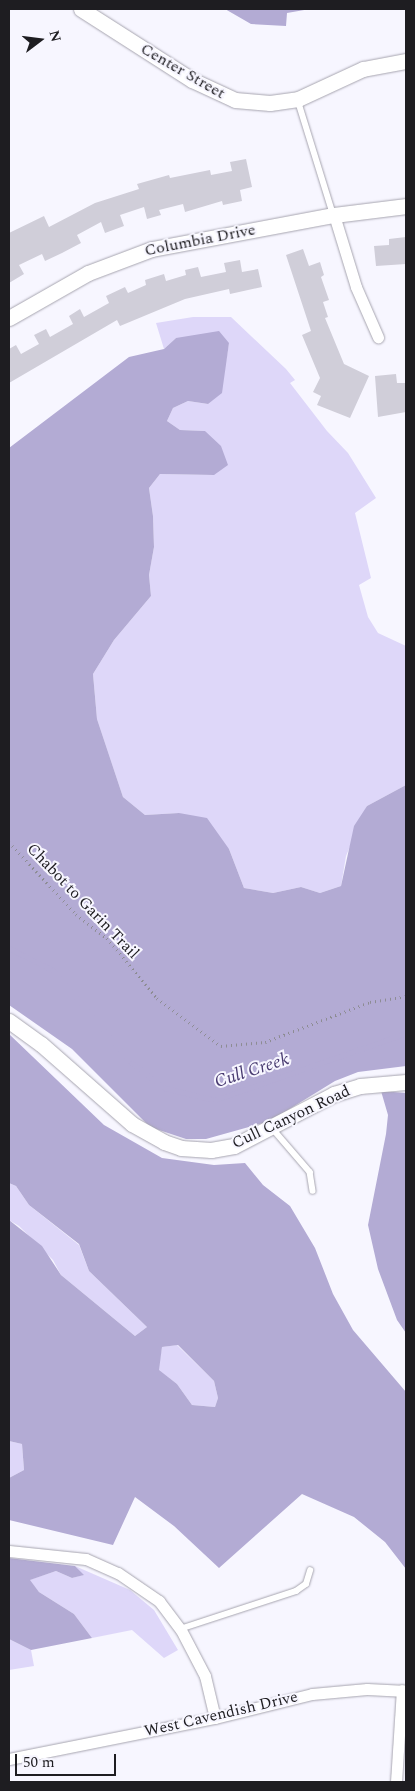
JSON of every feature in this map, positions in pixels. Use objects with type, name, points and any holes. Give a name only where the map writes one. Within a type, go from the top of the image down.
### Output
[{"type":"street","name":"Center Street","points":[[81,9],[217,94],[254,103],[298,100],[364,69],[406,61]]},
{"type":"street","name":"Columbia Drive","points":[[9,318],[88,273],[135,254],[173,244],[334,215],[406,206]]},
{"type":"street","points":[[334,215],[356,288],[378,337]]},
{"type":"street","name":"Cull Canyon Road","points":[[9,1021],[41,1044],[132,1124],[164,1142],[181,1148],[222,1148],[273,1128],[345,1090],[406,1082]]},
{"type":"street","points":[[9,1551],[86,1559],[118,1573],[159,1600],[180,1629],[204,1676],[215,1718]]},
{"type":"street","name":"West Cavendish Drive","points":[[9,1759],[215,1718],[312,1694],[367,1689],[404,1691]]},
{"type":"street","points":[[396,1782],[404,1691]]},
{"type":"lane","points":[[298,100],[334,215]]},
{"type":"lane","points":[[273,1128],[310,1172],[313,1192]]},
{"type":"lane","points":[[180,1629],[296,1591],[306,1584],[310,1571]]},
{"type":"path","name":"Chabot to Garin Trail","points":[[9,842],[76,914],[107,938],[157,998],[221,1046],[265,1042],[370,1002],[406,996]]},
{"type":"shaded area","points":[[225,9],[310,9],[287,13],[286,26],[251,24]]},
{"type":"shaded area","points":[[193,317],[231,317],[286,369],[295,380],[290,383],[327,431],[348,453],[376,498],[355,513],[371,578],[359,585],[368,617],[378,633],[406,646],[406,785],[367,806],[346,856],[341,886],[320,893],[301,887],[273,893],[244,888],[229,849],[179,813],[145,815],[123,797],[97,719],[93,674],[114,640],[151,596],[149,575],[154,547],[153,516],[149,488],[160,474],[214,475],[205,431],[180,430],[167,421],[173,408],[188,401],[208,404],[226,361],[229,343],[176,338],[164,349],[156,323]]},
{"type":"shaded area","points":[[219,331],[229,343],[222,393],[208,404],[188,401],[173,408],[167,421],[180,430],[205,431],[221,446],[228,465],[214,475],[160,474],[149,488],[153,516],[154,547],[149,575],[151,596],[114,640],[93,674],[97,719],[123,797],[145,815],[179,813],[207,818],[229,849],[244,888],[273,893],[301,887],[320,893],[341,886],[354,826],[367,806],[406,785],[406,1066],[358,1072],[335,1081],[270,1121],[206,1139],[186,1139],[150,1127],[72,1049],[9,1005],[9,448],[129,357],[164,349],[176,338]]},
{"type":"shaded area","points":[[9,1034],[104,1125],[162,1158],[214,1165],[245,1163],[263,1185],[290,1206],[315,1248],[333,1294],[353,1330],[406,1392],[406,1569],[385,1542],[354,1517],[302,1494],[219,1568],[174,1526],[135,1497],[113,1545],[9,1520],[9,1478],[24,1470],[22,1444],[9,1441],[9,1220],[42,1246],[61,1275],[135,1336],[147,1327],[89,1271],[79,1244],[29,1205],[16,1186],[9,1183]],"holes":[[[178,1345],[214,1381],[218,1398],[215,1407],[192,1405],[177,1384],[159,1370],[162,1347]]]},
{"type":"shaded area","points":[[381,1091],[406,1093],[406,1333],[397,1320],[378,1269],[368,1225],[388,1115]]},
{"type":"shaded area","points":[[9,1183],[16,1186],[29,1205],[79,1245],[89,1271],[147,1327],[135,1336],[61,1275],[53,1260],[19,1226],[9,1220]]},
{"type":"shaded area","points":[[177,1345],[214,1381],[218,1398],[215,1407],[192,1405],[177,1384],[158,1370],[162,1347]]},
{"type":"shaded area","points":[[9,1441],[22,1444],[24,1470],[9,1478]]},
{"type":"shaded area","points":[[9,1558],[75,1566],[84,1575],[72,1578],[56,1571],[30,1580],[39,1592],[74,1614],[92,1638],[31,1650],[9,1639]]},
{"type":"shaded area","points":[[75,1566],[130,1590],[154,1610],[178,1650],[164,1658],[132,1630],[92,1638],[74,1614],[39,1592],[29,1580],[56,1571],[72,1578],[83,1575]]},
{"type":"shaded area","points":[[9,1639],[31,1650],[34,1666],[9,1670]]},
{"type":"building","points":[[246,159],[252,187],[240,190],[242,201],[223,205],[222,201],[185,212],[183,204],[159,210],[161,215],[147,219],[144,207],[120,215],[124,226],[105,233],[101,222],[77,235],[81,243],[62,253],[45,261],[42,254],[19,265],[24,274],[9,283],[9,233],[44,216],[49,227],[95,203],[139,189],[137,184],[169,175],[170,178],[210,170],[211,175],[232,171],[230,162]]},
{"type":"building","points":[[406,237],[406,264],[376,266],[374,246],[389,245],[389,239]]},
{"type":"building","points":[[303,249],[309,266],[320,262],[324,275],[321,277],[329,300],[323,302],[328,317],[325,318],[344,364],[369,376],[350,418],[317,405],[321,396],[313,392],[320,378],[302,335],[311,331],[286,255]]},
{"type":"building","points":[[240,260],[242,272],[258,269],[262,287],[230,294],[229,289],[185,299],[120,326],[117,320],[9,383],[9,349],[16,345],[21,354],[39,344],[34,335],[46,329],[50,337],[73,324],[69,316],[80,309],[84,317],[109,303],[106,296],[125,287],[128,293],[146,285],[145,280],[164,274],[166,281],[186,275],[185,270],[198,267],[201,277],[226,272],[224,263]]},
{"type":"building","points":[[396,374],[397,383],[406,383],[406,412],[378,417],[375,376]]},
{"type":"waterway","name":"Cull Creek","points":[[9,948],[53,970],[132,1063],[165,1088],[215,1100],[406,1033]]}]
